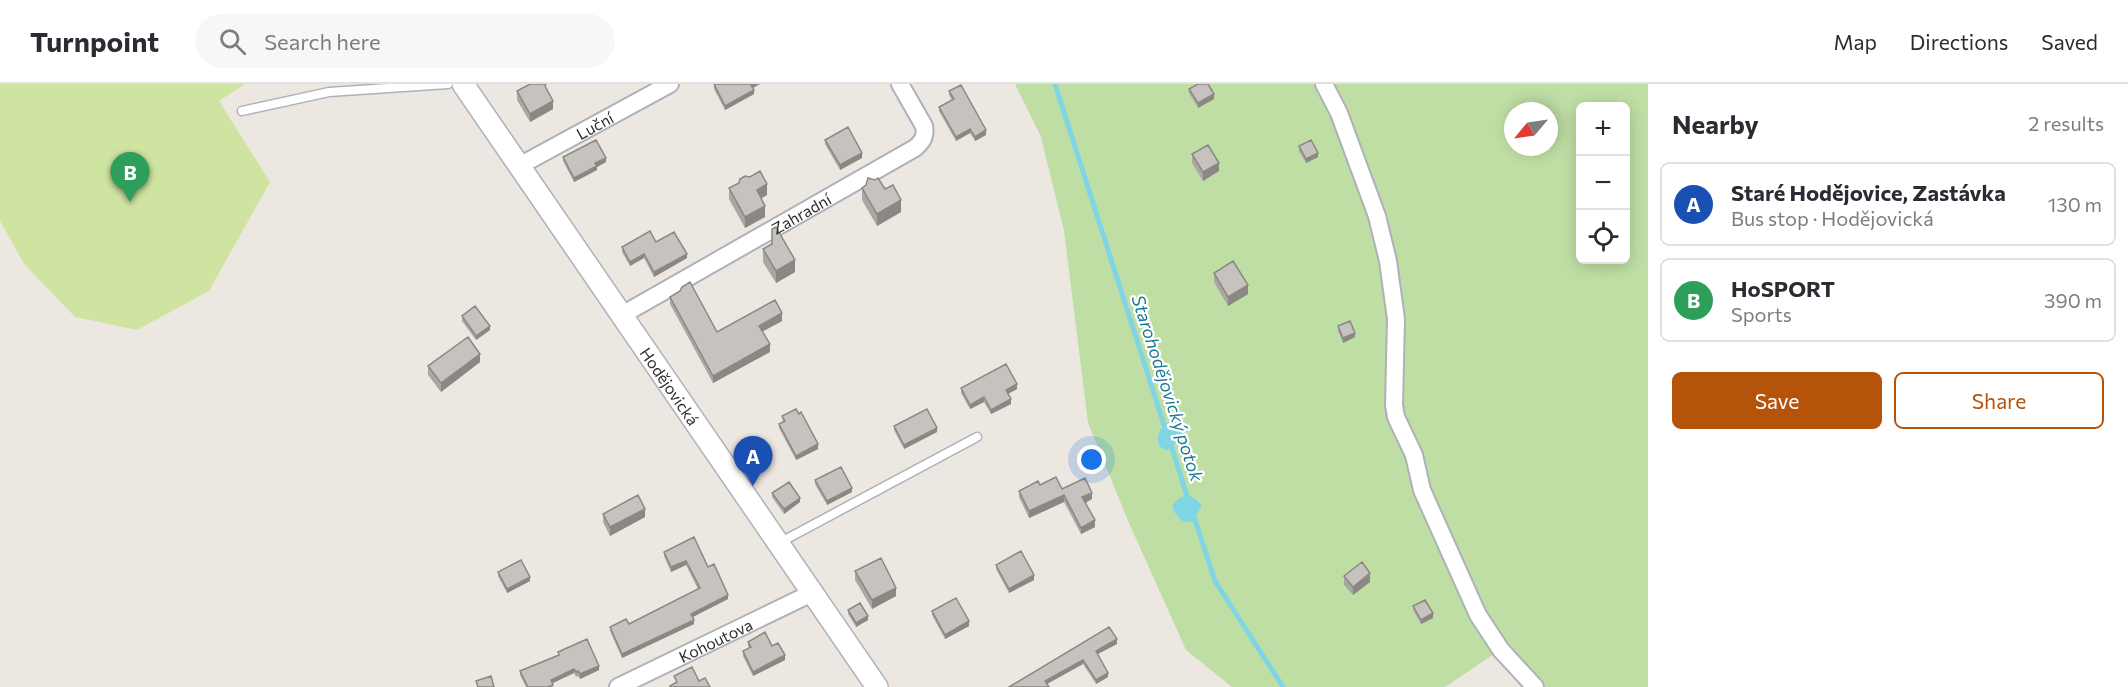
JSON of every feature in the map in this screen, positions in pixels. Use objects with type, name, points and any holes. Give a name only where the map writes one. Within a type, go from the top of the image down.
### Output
[{"type":"street","name":"Hodějovická","points":[[463,84],[877,687]]},
{"type":"street","name":"Luční","points":[[519,166],[670,84]]},
{"type":"street","name":"Zahradní","points":[[622,315],[915,148],[922,142],[926,133],[900,84]]},
{"type":"street","points":[[1324,84],[1339,113],[1377,216],[1388,261],[1396,319],[1394,405],[1396,417],[1414,455],[1422,490],[1478,615],[1502,650],[1535,687]]},
{"type":"street","name":"Kohoutova","points":[[618,687],[812,593]]},
{"type":"lane","points":[[242,111],[329,92],[448,84]]},
{"type":"lane","points":[[778,544],[977,437]]},
{"type":"green space","points":[[0,84],[245,84],[219,101],[270,182],[209,291],[137,330],[75,317],[24,264],[0,221]]},
{"type":"green space","points":[[1015,84],[1648,84],[1648,687],[1539,687],[1509,644],[1445,687],[1232,687],[1186,650],[1129,523],[1088,423],[1064,231],[1041,137]],"holes":[[[1170,421],[1180,441],[1166,451],[1159,446],[1158,438],[1161,428]]]},
{"type":"water","points":[[1170,421],[1179,424],[1183,431],[1180,441],[1166,451],[1159,446],[1158,434],[1161,428]]},
{"type":"water","points":[[1188,495],[1202,506],[1192,522],[1182,521],[1172,506],[1179,498]]},
{"type":"building","points":[[530,84],[546,84],[553,101],[530,114],[517,91]]},
{"type":"building","points":[[714,84],[752,84],[754,90],[725,106]]},
{"type":"building","points":[[1198,84],[1208,84],[1214,94],[1198,103],[1189,89]]},
{"type":"building","points":[[961,85],[986,130],[975,137],[970,129],[956,137],[939,107],[954,99],[949,91]]},
{"type":"building","points":[[848,127],[862,153],[840,165],[825,140]]},
{"type":"building","points":[[596,140],[606,158],[595,163],[597,166],[574,178],[563,157]]},
{"type":"building","points":[[1311,140],[1318,153],[1306,159],[1299,146]]},
{"type":"building","points":[[1208,145],[1219,163],[1203,172],[1192,154]]},
{"type":"building","points":[[760,171],[767,184],[757,190],[765,206],[745,217],[729,188],[739,183],[740,179],[745,176],[750,177]]},
{"type":"building","points":[[868,178],[875,180],[878,178],[885,189],[893,185],[901,200],[877,214],[862,188],[866,185]]},
{"type":"building","points":[[776,227],[795,260],[776,271],[763,249],[772,244],[772,229]]},
{"type":"building","points":[[650,231],[656,242],[674,232],[687,254],[654,272],[644,254],[630,262],[622,247]]},
{"type":"building","points":[[1233,261],[1248,285],[1228,297],[1214,273]]},
{"type":"building","points":[[690,282],[717,332],[775,300],[782,313],[759,326],[770,344],[713,376],[670,297]]},
{"type":"building","points":[[475,306],[490,326],[476,336],[462,316]]},
{"type":"building","points":[[1350,321],[1355,333],[1343,338],[1338,326]]},
{"type":"building","points":[[468,337],[480,354],[441,383],[428,366]]},
{"type":"building","points":[[1006,364],[1017,384],[1006,390],[1011,399],[991,410],[984,397],[970,405],[961,388]]},
{"type":"building","points":[[796,409],[799,414],[801,412],[818,444],[796,456],[779,424],[785,421],[782,416]]},
{"type":"building","points":[[927,409],[937,428],[904,445],[894,426]]},
{"type":"building","points":[[841,467],[852,488],[827,501],[815,480]]},
{"type":"building","points":[[1056,477],[1062,489],[1085,478],[1092,493],[1082,497],[1095,520],[1081,528],[1064,495],[1029,511],[1019,491],[1038,481],[1040,485]]},
{"type":"building","points":[[789,482],[800,498],[784,509],[772,493]]},
{"type":"building","points":[[638,495],[645,509],[610,527],[603,514]]},
{"type":"building","points":[[694,537],[708,567],[714,564],[728,595],[691,614],[694,620],[622,654],[610,627],[626,619],[629,624],[700,588],[686,561],[671,567],[664,552]]},
{"type":"building","points":[[1021,551],[1034,575],[1009,589],[996,565]]},
{"type":"building","points":[[881,558],[896,588],[872,600],[855,571]]},
{"type":"building","points":[[521,560],[530,577],[507,589],[498,572]]},
{"type":"building","points":[[1362,562],[1370,573],[1353,587],[1344,576]]},
{"type":"building","points":[[956,598],[969,621],[945,635],[932,611]]},
{"type":"building","points":[[1425,600],[1433,613],[1421,620],[1413,606]]},
{"type":"building","points":[[860,603],[868,616],[856,623],[848,610]]},
{"type":"building","points":[[1109,627],[1117,639],[1096,651],[1108,673],[1096,680],[1083,660],[1045,681],[1049,687],[1009,687]]},
{"type":"building","points":[[765,632],[772,646],[778,643],[785,655],[753,672],[743,651],[751,647],[748,642]]},
{"type":"building","points":[[587,639],[599,666],[580,674],[574,669],[551,680],[553,685],[547,687],[528,687],[520,671],[559,655],[558,652]]},
{"type":"building","points":[[692,667],[699,681],[705,678],[710,687],[670,687],[677,682],[674,676]]},
{"type":"building","points":[[491,676],[494,687],[478,687],[476,681]]},
{"type":"waterway","name":"Starohodějovický potok","points":[[1055,84],[1165,428]]},
{"type":"waterway","name":"Starohodějovický potok","points":[[1170,442],[1189,502]]},
{"type":"waterway","name":"Starohodějovický potok","points":[[1193,514],[1215,581],[1283,687]]},
{"type":"place","name":"HoSPORT","points":[[130,202]]},
{"type":"place","name":"Staré Hodějovice, Zastávka","points":[[753,486]]}]
